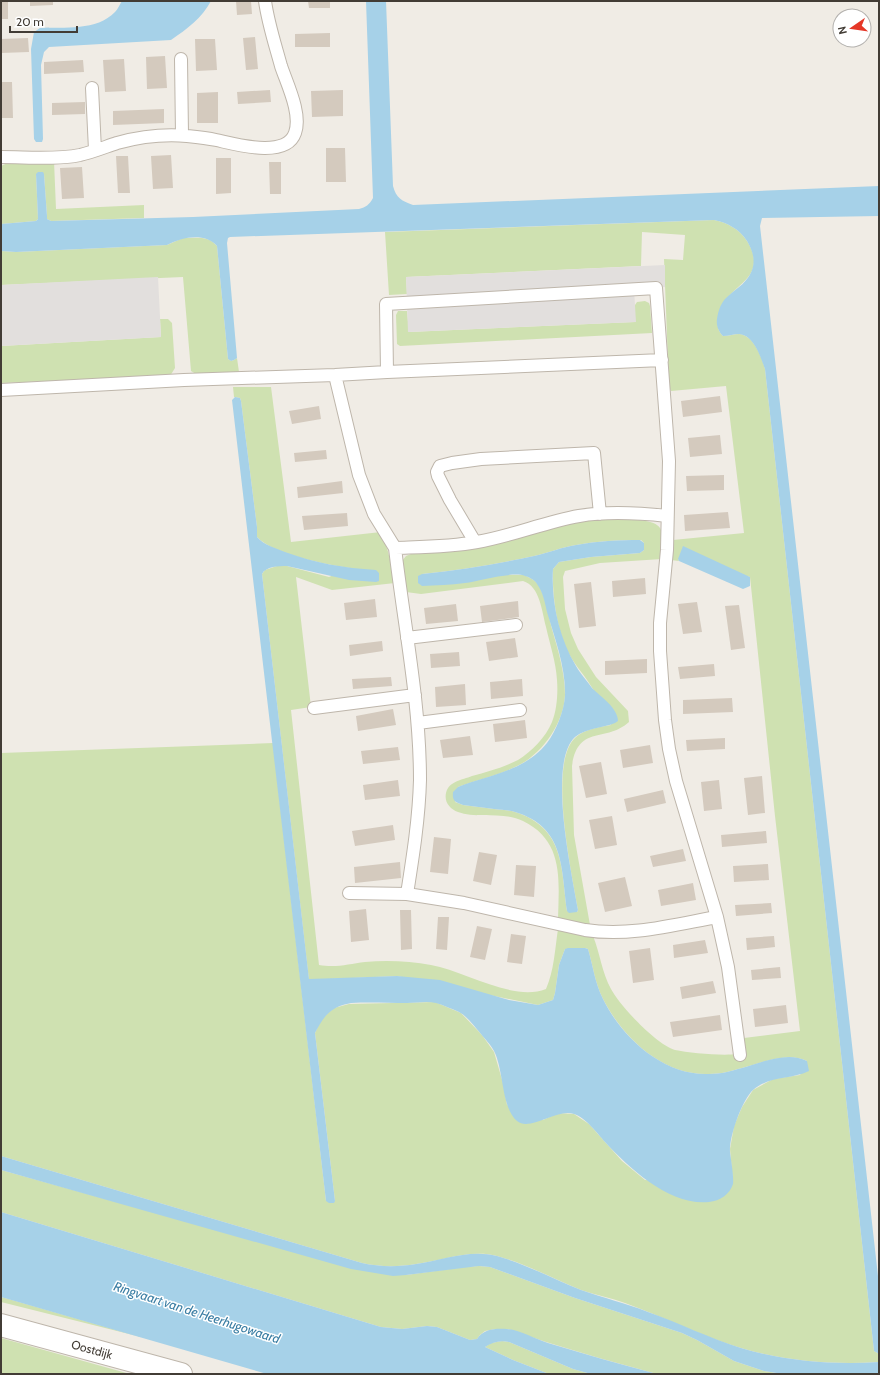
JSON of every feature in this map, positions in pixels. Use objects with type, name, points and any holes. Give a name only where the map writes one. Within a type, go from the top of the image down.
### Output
[{"type":"street","name":"Oostdijk","points":[[1,1325],[181,1374]]},
{"type":"lane","points":[[1,158],[78,155],[130,140],[152,136],[200,137],[246,147],[259,148],[281,145],[289,141],[294,135],[296,129],[295,108],[274,42],[265,1]]},
{"type":"lane","points":[[181,59],[182,136]]},
{"type":"lane","points":[[92,88],[95,150]]},
{"type":"lane","points":[[388,372],[386,304],[656,288],[669,461],[667,550],[661,599],[660,630],[665,720],[676,781],[717,917],[728,967],[740,1056]]},
{"type":"lane","points":[[1,390],[184,380],[334,376],[388,372],[662,360]]},
{"type":"lane","points":[[334,376],[359,475],[374,514],[395,548],[415,695],[418,723],[420,780],[417,826],[406,894]]},
{"type":"lane","points":[[475,542],[450,500],[438,476],[437,472],[440,466],[481,459],[594,453],[600,514]]},
{"type":"lane","points":[[395,548],[475,542],[501,537],[579,516],[600,514],[645,514],[667,516]]},
{"type":"lane","points":[[407,638],[516,625]]},
{"type":"lane","points":[[314,708],[415,695]]},
{"type":"lane","points":[[418,723],[520,710]]},
{"type":"lane","points":[[349,893],[406,894],[464,903],[602,933],[636,931],[717,917]]},
{"type":"green space","points":[[54,161],[56,209],[144,205],[144,218],[51,221],[47,219],[44,174],[36,174],[38,219],[36,221],[1,224],[1,166],[10,162]]},
{"type":"green space","points":[[714,220],[724,223],[737,230],[747,241],[753,255],[754,266],[750,275],[727,298],[721,308],[718,326],[723,336],[739,334],[749,338],[762,359],[765,369],[874,1351],[879,1354],[879,1362],[844,1363],[809,1361],[775,1356],[741,1348],[711,1338],[625,1303],[581,1290],[508,1259],[487,1254],[456,1256],[426,1263],[396,1266],[382,1266],[362,1263],[1,1156],[1,753],[273,743],[326,1201],[335,1201],[315,1033],[322,1018],[334,1008],[349,1004],[435,1002],[461,1013],[482,1035],[494,1052],[503,1083],[507,1105],[543,1120],[558,1113],[574,1114],[589,1124],[622,1161],[645,1180],[733,1183],[730,1149],[734,1126],[742,1107],[753,1090],[773,1079],[800,1075],[807,1061],[792,1057],[775,1059],[726,1072],[709,1074],[692,1073],[676,1069],[646,1052],[633,1040],[611,1014],[598,987],[588,949],[565,949],[559,965],[553,1000],[538,1005],[397,976],[309,980],[262,574],[265,570],[277,566],[287,566],[329,577],[350,568],[301,558],[275,549],[257,537],[241,401],[240,398],[234,397],[233,387],[271,387],[291,542],[381,532],[390,557],[395,583],[332,590],[296,577],[311,707],[291,710],[319,965],[337,966],[365,962],[398,961],[431,965],[444,968],[504,989],[519,992],[533,992],[546,989],[549,982],[553,967],[558,929],[593,936],[605,976],[611,989],[622,1005],[649,1033],[667,1047],[675,1050],[697,1053],[737,1054],[744,1038],[800,1031],[775,816],[750,577],[678,559],[679,561],[671,560],[673,540],[744,533],[726,386],[671,391],[669,387],[664,259],[683,260],[685,235],[642,232],[641,266],[406,277],[407,294],[389,295],[385,232]]},
{"type":"green space","points":[[183,238],[206,239],[210,240],[217,246],[228,359],[231,361],[237,358],[239,372],[196,374],[191,371],[183,277],[1,285],[1,251],[16,252],[167,245]]},
{"type":"green space","points":[[645,301],[649,303],[650,306],[652,333],[400,346],[397,344],[396,315],[398,311],[407,311],[409,332],[635,322],[635,305],[637,302]]},
{"type":"green space","points":[[160,319],[168,319],[172,323],[175,368],[170,376],[1,383],[1,346],[161,337]]},
{"type":"green space","points":[[630,519],[652,522],[662,531],[663,543],[662,559],[600,563],[565,571],[563,577],[565,609],[571,633],[578,649],[596,677],[628,711],[629,722],[620,728],[594,736],[580,744],[575,753],[572,766],[574,835],[590,925],[558,919],[559,890],[556,863],[546,839],[536,829],[523,821],[508,816],[474,815],[458,812],[450,807],[446,799],[446,793],[453,783],[507,765],[523,757],[542,739],[552,722],[557,701],[556,673],[537,594],[529,584],[523,581],[421,594],[406,592],[402,561],[406,556],[411,554],[489,545],[588,520]],"holes":[[[633,540],[641,540],[644,543],[644,550],[640,553],[591,557],[559,562],[553,569],[555,609],[566,648],[571,658],[594,691],[611,725],[584,732],[576,737],[568,750],[563,769],[562,793],[564,819],[578,910],[577,912],[567,911],[558,851],[552,839],[543,828],[531,819],[515,812],[463,805],[455,802],[458,787],[514,768],[537,752],[551,735],[561,715],[565,695],[564,678],[559,653],[540,587],[532,579],[524,575],[422,574],[506,562],[584,544]]]},
{"type":"green space","points":[[1,1170],[138,1208],[406,1275],[464,1267],[490,1267],[575,1298],[682,1333],[734,1361],[764,1371],[783,1374],[657,1374],[546,1342],[508,1329],[485,1331],[477,1339],[470,1340],[437,1327],[427,1326],[402,1329],[381,1327],[1,1212]]},
{"type":"green space","points":[[1,1297],[12,1300],[141,1337],[1,1302]]},
{"type":"green space","points":[[1,1338],[130,1374],[1,1374]]},
{"type":"green space","points":[[502,1341],[509,1342],[573,1369],[591,1374],[549,1374],[485,1347],[491,1343]]},
{"type":"shaded area","points":[[665,265],[665,287],[634,289],[636,322],[408,332],[406,277]]},
{"type":"shaded area","points":[[158,277],[161,337],[1,346],[1,285]]},
{"type":"water","points":[[122,1],[211,1],[199,18],[171,40],[49,47],[44,52],[41,65],[43,139],[42,142],[36,142],[34,139],[31,49],[34,32],[40,28],[80,27],[99,22],[108,18],[115,12]]},
{"type":"water","points":[[366,1],[386,1],[393,186],[400,198],[413,205],[879,186],[879,216],[762,218],[760,226],[879,1285],[879,1354],[874,1351],[765,369],[756,348],[749,338],[739,334],[723,336],[719,331],[717,324],[719,311],[723,301],[749,277],[753,266],[753,254],[744,237],[733,227],[714,220],[230,237],[228,238],[227,243],[237,358],[231,361],[228,359],[217,246],[206,239],[200,237],[186,238],[167,245],[16,252],[1,251],[1,224],[36,221],[38,219],[36,174],[38,172],[43,172],[44,174],[47,219],[51,221],[193,217],[359,209],[367,205],[373,198]]},
{"type":"water","points":[[235,397],[240,398],[241,401],[257,537],[270,546],[307,559],[352,568],[376,570],[379,573],[379,581],[376,582],[349,580],[287,566],[277,566],[266,569],[262,574],[309,979],[397,976],[440,980],[509,1000],[538,1005],[553,1000],[559,965],[565,949],[585,948],[588,949],[600,993],[611,1014],[621,1027],[646,1052],[676,1069],[692,1073],[709,1074],[726,1072],[775,1058],[792,1057],[807,1061],[809,1071],[795,1076],[767,1082],[753,1090],[749,1095],[737,1119],[730,1145],[733,1173],[732,1188],[721,1199],[709,1202],[694,1202],[666,1192],[652,1184],[626,1163],[587,1122],[574,1114],[560,1114],[529,1124],[522,1124],[517,1121],[508,1107],[500,1068],[490,1044],[471,1022],[459,1012],[433,1002],[425,1002],[351,1003],[331,1011],[315,1033],[335,1201],[334,1203],[329,1203],[326,1201],[232,400]]},
{"type":"water","points":[[640,540],[644,543],[644,550],[640,553],[591,557],[559,562],[553,569],[553,594],[557,619],[565,644],[579,671],[592,688],[612,707],[618,721],[610,725],[579,734],[575,737],[567,750],[563,770],[562,794],[567,846],[578,910],[577,912],[569,913],[567,911],[558,851],[552,839],[543,828],[531,819],[515,812],[463,805],[456,802],[453,797],[453,792],[458,787],[506,771],[528,760],[547,743],[556,727],[565,696],[564,675],[541,590],[533,580],[527,576],[520,575],[504,575],[460,584],[422,586],[418,583],[418,576],[422,574],[506,562],[584,544],[608,541]]},
{"type":"water","points":[[683,546],[750,577],[750,586],[743,589],[679,561],[678,559]]},
{"type":"water","points":[[1,1156],[362,1263],[382,1266],[396,1266],[416,1264],[466,1254],[487,1254],[497,1256],[529,1267],[581,1290],[640,1309],[741,1348],[775,1356],[809,1361],[844,1363],[879,1362],[879,1374],[783,1374],[764,1371],[734,1361],[682,1333],[575,1298],[490,1267],[479,1266],[393,1276],[351,1269],[1,1170]]},
{"type":"water","name":"Ringvaart van de Heerhugowaard","points":[[1,1212],[381,1327],[402,1329],[427,1326],[437,1327],[470,1340],[477,1339],[486,1331],[507,1329],[548,1343],[657,1374],[591,1374],[573,1369],[509,1342],[500,1341],[485,1347],[549,1374],[267,1374],[1,1297]]},
{"type":"building","points":[[1,1],[8,1],[8,19],[1,19]]},
{"type":"building","points":[[30,1],[53,1],[53,5],[30,6]]},
{"type":"building","points":[[236,1],[251,1],[252,14],[237,15]]},
{"type":"building","points":[[308,1],[330,1],[330,8],[309,8]]},
{"type":"building","points":[[330,33],[330,47],[295,47],[295,34]]},
{"type":"building","points":[[255,37],[258,69],[246,70],[243,38]]},
{"type":"building","points":[[28,38],[29,52],[1,53],[1,39]]},
{"type":"building","points":[[195,39],[215,39],[217,70],[196,71]]},
{"type":"building","points":[[165,56],[167,88],[147,89],[146,57]]},
{"type":"building","points":[[124,59],[126,91],[105,92],[103,60]]},
{"type":"building","points":[[83,60],[84,72],[44,74],[44,62]]},
{"type":"building","points":[[1,82],[12,82],[13,118],[1,118]]},
{"type":"building","points":[[270,90],[271,102],[238,104],[237,92]]},
{"type":"building","points":[[343,90],[343,116],[312,117],[311,91]]},
{"type":"building","points":[[218,92],[218,123],[197,123],[197,93]]},
{"type":"building","points":[[85,102],[85,114],[52,115],[52,103]]},
{"type":"building","points":[[164,109],[164,123],[113,125],[113,111]]},
{"type":"building","points":[[326,148],[345,148],[346,182],[326,182]]},
{"type":"building","points":[[171,155],[173,188],[153,189],[151,156]]},
{"type":"building","points":[[116,156],[128,156],[130,193],[118,193]]},
{"type":"building","points":[[216,158],[231,158],[231,193],[216,194]]},
{"type":"building","points":[[269,162],[281,162],[281,194],[270,194]]},
{"type":"building","points":[[82,167],[84,198],[62,199],[60,168]]},
{"type":"building","points":[[720,396],[722,412],[683,417],[681,401]]},
{"type":"building","points":[[319,406],[321,419],[292,424],[289,411]]},
{"type":"building","points":[[720,435],[722,454],[690,457],[688,438]]},
{"type":"building","points":[[326,450],[327,459],[295,462],[294,453]]},
{"type":"building","points":[[724,475],[724,490],[687,491],[686,476]]},
{"type":"building","points":[[342,481],[343,493],[298,498],[297,487]]},
{"type":"building","points":[[728,512],[730,528],[685,531],[684,515]]},
{"type":"building","points":[[347,513],[348,526],[304,530],[302,516]]},
{"type":"building","points":[[645,578],[646,594],[613,597],[612,581]]},
{"type":"building","points":[[591,582],[596,626],[579,628],[574,584]]},
{"type":"building","points":[[375,599],[377,617],[346,620],[344,603]]},
{"type":"building","points":[[518,601],[519,617],[482,622],[480,606]]},
{"type":"building","points":[[697,602],[702,632],[683,634],[678,604]]},
{"type":"building","points":[[456,604],[458,621],[426,624],[424,608]]},
{"type":"building","points":[[739,605],[745,648],[731,650],[725,606]]},
{"type":"building","points":[[515,638],[518,657],[489,661],[486,642]]},
{"type":"building","points":[[382,641],[383,651],[350,656],[349,645]]},
{"type":"building","points":[[459,652],[460,666],[431,668],[430,654]]},
{"type":"building","points":[[647,659],[647,673],[605,675],[605,661]]},
{"type":"building","points":[[714,664],[715,676],[680,679],[678,667]]},
{"type":"building","points":[[391,677],[392,686],[353,689],[352,679]]},
{"type":"building","points":[[522,679],[523,696],[491,699],[490,682]]},
{"type":"building","points":[[465,684],[466,705],[436,707],[435,687]]},
{"type":"building","points":[[732,698],[733,712],[683,714],[683,700]]},
{"type":"building","points":[[393,709],[396,725],[358,731],[356,716]]},
{"type":"building","points":[[525,720],[527,738],[495,742],[493,724]]},
{"type":"building","points":[[470,736],[473,755],[443,758],[440,740]]},
{"type":"building","points":[[725,738],[725,749],[687,751],[686,740]]},
{"type":"building","points":[[650,745],[653,763],[623,768],[620,750]]},
{"type":"building","points":[[398,747],[400,760],[363,764],[361,751]]},
{"type":"building","points":[[601,762],[607,794],[586,798],[579,766]]},
{"type":"building","points":[[762,776],[765,813],[748,815],[744,778]]},
{"type":"building","points":[[398,780],[400,796],[365,800],[363,785]]},
{"type":"building","points":[[719,780],[722,809],[704,811],[701,782]]},
{"type":"building","points":[[663,790],[666,803],[627,812],[624,799]]},
{"type":"building","points":[[612,816],[617,845],[595,849],[589,820]]},
{"type":"building","points":[[393,825],[395,840],[355,846],[352,831]]},
{"type":"building","points":[[766,831],[767,843],[722,847],[721,835]]},
{"type":"building","points":[[434,837],[451,839],[448,874],[430,872]]},
{"type":"building","points":[[683,849],[686,861],[653,867],[650,856]]},
{"type":"building","points":[[479,852],[497,855],[491,885],[473,881]]},
{"type":"building","points":[[400,862],[401,878],[355,883],[354,867]]},
{"type":"building","points":[[768,864],[769,880],[734,882],[733,866]]},
{"type":"building","points":[[516,865],[536,866],[534,897],[514,895]]},
{"type":"building","points":[[625,877],[632,906],[605,912],[598,883]]},
{"type":"building","points":[[693,883],[696,900],[661,906],[658,890]]},
{"type":"building","points":[[771,903],[772,913],[736,916],[735,905]]},
{"type":"building","points":[[366,909],[369,940],[351,942],[349,911]]},
{"type":"building","points":[[400,910],[411,910],[412,949],[401,950]]},
{"type":"building","points":[[438,917],[449,917],[447,950],[436,949]]},
{"type":"building","points":[[477,926],[492,929],[485,960],[470,957]]},
{"type":"building","points":[[511,934],[526,936],[522,964],[507,962]]},
{"type":"building","points":[[774,936],[775,947],[747,950],[746,938]]},
{"type":"building","points":[[705,940],[708,953],[674,958],[673,945]]},
{"type":"building","points":[[650,948],[654,980],[633,983],[629,951]]},
{"type":"building","points":[[780,967],[781,978],[752,980],[751,970]]},
{"type":"building","points":[[713,981],[716,993],[682,999],[680,987]]},
{"type":"building","points":[[786,1005],[788,1023],[755,1027],[753,1009]]},
{"type":"building","points":[[720,1015],[722,1030],[673,1037],[670,1022]]}]
